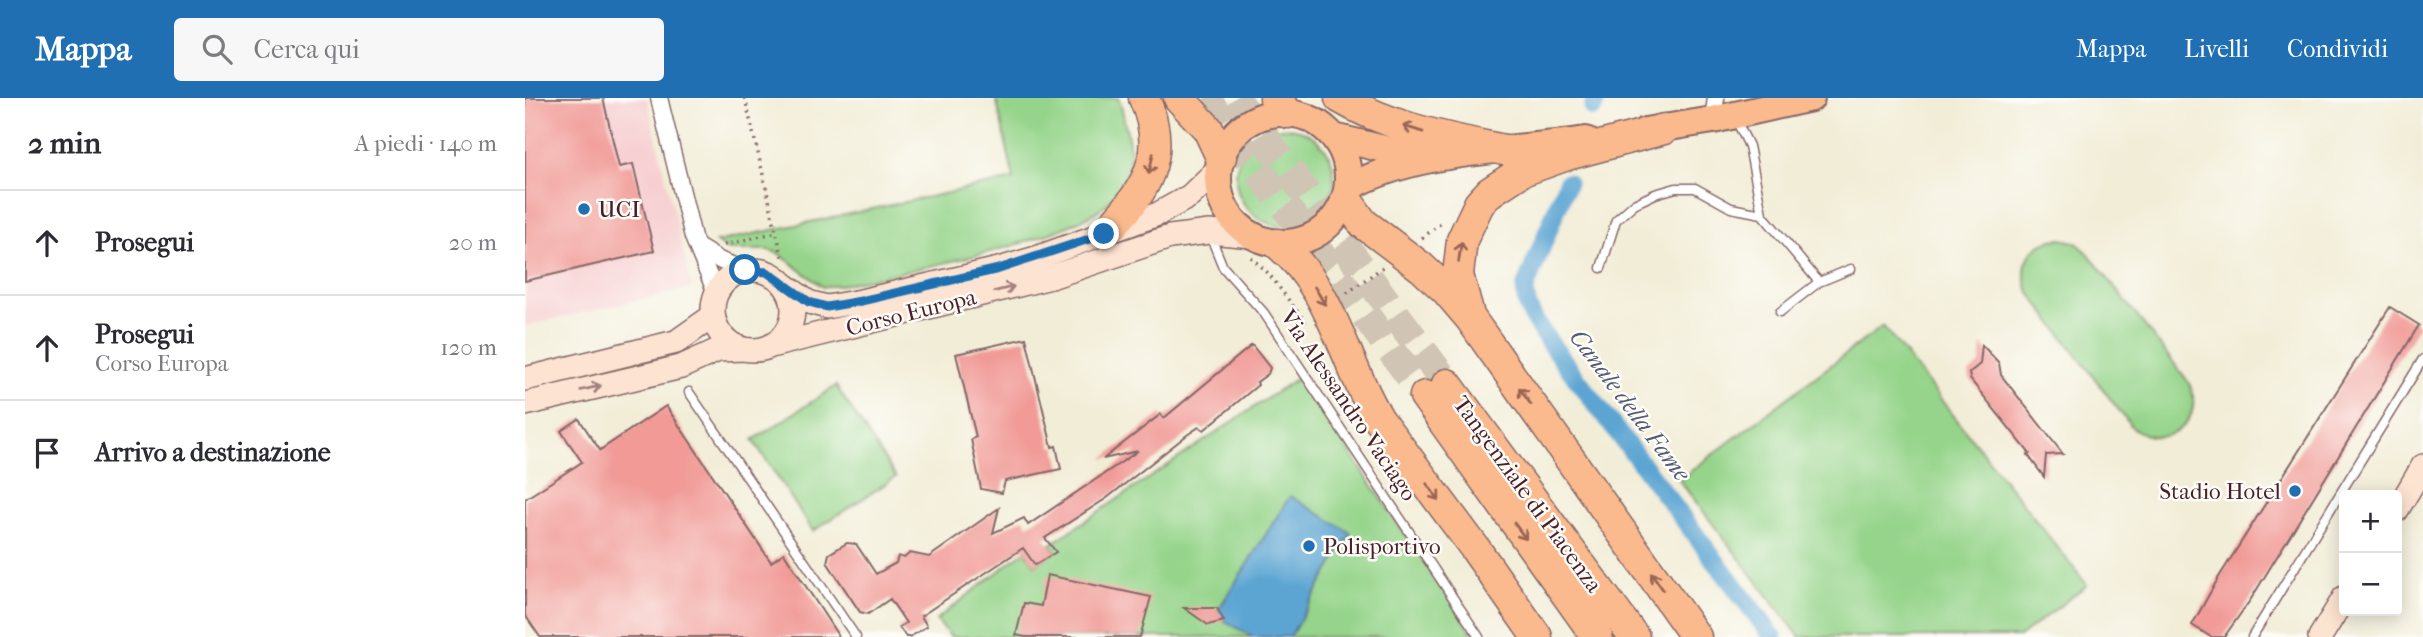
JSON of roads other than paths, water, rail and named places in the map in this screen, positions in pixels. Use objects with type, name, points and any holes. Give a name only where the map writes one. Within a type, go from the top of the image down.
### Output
[{"type":"highway","points":[[1104,234],[1125,213],[1150,174],[1154,158],[1154,131],[1145,98]]},
{"type":"highway","points":[[1179,98],[1207,129],[1220,163]]},
{"type":"highway","points":[[1340,98],[1407,128],[1504,150]]},
{"type":"highway","points":[[1470,318],[1458,275],[1462,240],[1479,204],[1490,192],[1523,171],[1567,155],[1664,129]]},
{"type":"highway","points":[[1347,194],[1363,223],[1421,267],[1447,291],[1470,318],[1696,637]]},
{"type":"highway","points":[[1265,240],[1293,256],[1304,269],[1327,308],[1366,400],[1537,637]]},
{"type":"highway","name":"Tangenziale di Piacenza","points":[[1597,637],[1436,390],[1634,637]]},
{"type":"main road","points":[[1347,194],[1380,173],[1446,156],[1664,129],[1721,111],[1811,98]]},
{"type":"main road","points":[[1281,105],[1321,125],[1334,137],[1344,152],[1349,170],[1347,194],[1335,218],[1319,233],[1300,242],[1265,240],[1240,227],[1229,215],[1218,184],[1220,163],[1231,138],[1247,124],[1281,105]]},
{"type":"main road","points":[[1334,137],[1388,150],[1446,156]]},
{"type":"main road","name":"Corso Europa","points":[[785,285],[809,302],[827,307],[999,269],[1158,215],[1190,196],[1220,163]]},
{"type":"main road","name":"Corso Europa","points":[[771,346],[1051,277],[1170,237],[1209,232],[1265,240]]},
{"type":"main road","points":[[525,404],[681,367],[718,350],[758,350],[771,346],[781,339],[792,319],[794,307],[785,285],[767,272],[745,270],[733,275],[723,283],[715,305],[717,327],[733,345],[744,349]]},
{"type":"main road","points":[[525,379],[676,342],[715,305]]},
{"type":"main road","points":[[2402,502],[2423,467]]},
{"type":"main road","points":[[2320,637],[2339,606]]},
{"type":"street","points":[[659,98],[693,237],[715,305]]},
{"type":"street","points":[[698,247],[721,261],[745,270]]},
{"type":"lane","points":[[1721,111],[1749,146],[1762,214],[1819,282]]},
{"type":"lane","points":[[1601,268],[1616,220],[1634,204],[1655,194],[1676,188],[1695,188],[1731,208],[1762,214]]},
{"type":"lane","name":"Via Alessandro Vaciago","points":[[1209,232],[1223,267],[1264,313],[1479,637]]},
{"type":"lane","points":[[1780,312],[1819,282],[1851,269]]},
{"type":"lane","points":[[2252,637],[2423,359]]},
{"type":"lane","points":[[689,392],[856,637]]},
{"type":"water","points":[[1290,496],[1351,533],[1290,637],[1253,637],[1215,615]]},
{"type":"waterway","points":[[1593,108],[1597,98]]},
{"type":"waterway","name":"Canale della Fame","points":[[1567,183],[1525,288],[1529,310],[1549,342],[1773,637]]},
{"type":"tunnel","points":[[1205,98],[1425,396]]},
{"type":"tunnel","points":[[1235,98],[1447,384]]},
{"type":"place","name":"UCI","points":[[584,209]]},
{"type":"place","name":"Stadio Hotel","points":[[2295,491]]},
{"type":"place","name":"Polisportivo","points":[[1309,546]]}]
